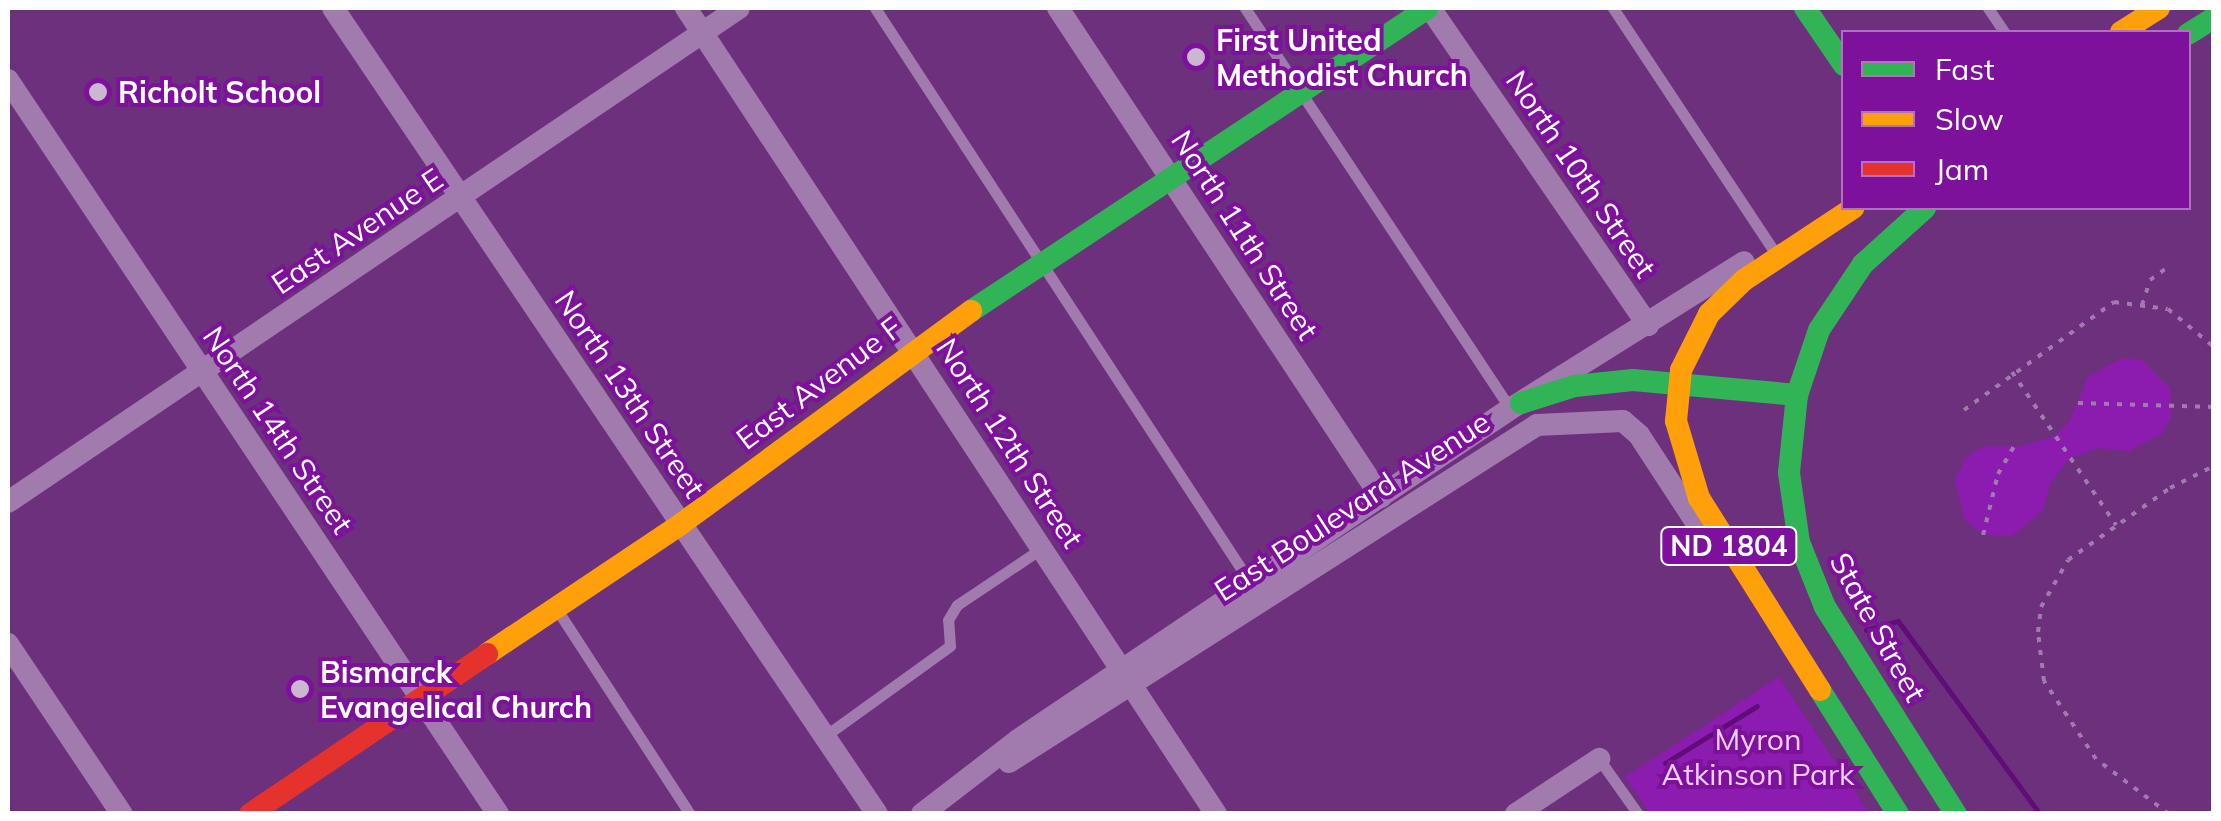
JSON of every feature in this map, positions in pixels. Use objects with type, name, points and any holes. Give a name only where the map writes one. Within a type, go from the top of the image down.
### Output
[{"type":"main road","name":"East Avenue F","points":[[250,814],[681,524],[914,349],[1429,8]]},
{"type":"main road","points":[[1806,8],[1841,60]]},
{"type":"main road","points":[[2123,30],[2159,8]]},
{"type":"main road","points":[[2191,32],[2214,18]]},
{"type":"main road","name":"East Boulevard Avenue","points":[[1679,382],[1709,314],[1774,252],[1849,210]]},
{"type":"main road","name":"ND 1804","points":[[1795,406],[1819,330],[1843,290],[1889,236],[1922,210]]},
{"type":"main road","points":[[1515,406],[1592,382],[1679,382],[1795,406]]},
{"type":"main road","name":"ND 1804","points":[[1679,382],[1676,406],[1691,482],[1801,665],[1898,814]]},
{"type":"main road","points":[[1537,425],[1600,405],[1795,406]]},
{"type":"main road","name":"State Street","points":[[1795,406],[1790,485],[1806,565],[1838,630],[1956,814]]},
{"type":"street","name":"North 13th Street","points":[[333,8],[877,814]]},
{"type":"street","name":"North 12th Street","points":[[686,8],[914,349],[1216,814]]},
{"type":"street","name":"East Avenue E","points":[[8,502],[738,8]]},
{"type":"street","name":"North 11th Street","points":[[1058,8],[1381,496]]},
{"type":"street","name":"North 10th Street","points":[[1429,8],[1648,325]]},
{"type":"street","name":"North 14th Street","points":[[8,80],[498,814]]},
{"type":"street","name":"East Boulevard Avenue","points":[[1127,678],[1251,584],[1515,406],[1841,209]]},
{"type":"street","name":"East Boulevard Avenue","points":[[922,814],[1127,678],[1537,425],[1604,417],[1631,427],[1748,603],[1801,665]]},
{"type":"street","points":[[8,644],[122,814]]},
{"type":"street","points":[[1516,814],[1599,759]]},
{"type":"lane","points":[[874,8],[1251,584]]},
{"type":"lane","points":[[1244,8],[1515,406]]},
{"type":"lane","points":[[1613,8],[1774,252]]},
{"type":"lane","points":[[1988,8],[2003,30]]},
{"type":"lane","points":[[825,736],[950,646],[948,620],[957,605],[1042,548]]},
{"type":"lane","points":[[556,608],[690,814]]},
{"type":"lane","points":[[1599,759],[1638,814]]},
{"type":"path","points":[[2142,303],[2150,280],[2169,266]]},
{"type":"path","points":[[1964,410],[2011,371],[2063,343],[2114,302],[2142,303],[2191,323],[2214,347]]},
{"type":"path","points":[[2011,371],[2116,525]]},
{"type":"path","points":[[2078,403],[2214,407]]},
{"type":"path","points":[[1983,535],[1998,474],[2015,445]]},
{"type":"path","points":[[2169,814],[2096,758],[2055,701],[2039,656],[2041,607],[2068,560],[2214,464]]},
{"type":"green space","points":[[2122,358],[2142,360],[2170,389],[2171,418],[2162,434],[2129,451],[2098,448],[2070,458],[2050,484],[2043,510],[2012,536],[1983,535],[1965,520],[1955,479],[1966,457],[1984,446],[2022,446],[2055,436],[2069,422],[2088,377]]},
{"type":"green space","name":"Myron Atkinson Park","points":[[1779,677],[1869,813],[1650,813],[1625,777]]},
{"type":"waterway","points":[[1866,630],[1898,621],[2040,814]]},
{"type":"waterway","points":[[1665,763],[1757,706]]},
{"type":"traffic: fast","points":[[971,311],[1428,8]]},
{"type":"traffic: fast","points":[[1805,8],[1841,61]]},
{"type":"traffic: fast","points":[[2191,32],[2214,18]]},
{"type":"traffic: fast","points":[[1923,210],[1863,264],[1819,330],[1797,395],[1789,473],[1799,542],[1825,607],[1956,814]]},
{"type":"traffic: fast","points":[[1521,403],[1575,386],[1633,380],[1797,395]]},
{"type":"traffic: fast","points":[[1820,690],[1898,814]]},
{"type":"traffic: slow","points":[[2124,30],[2159,8]]},
{"type":"traffic: slow","points":[[1820,690],[1699,498],[1676,421],[1681,370],[1709,314],[1744,280],[1850,210]]},
{"type":"traffic: slow","points":[[487,654],[681,524],[971,311]]},
{"type":"traffic: jam","points":[[250,814],[487,654]]},
{"type":"place","name":"First United Methodist Church","points":[[1196,57]]},
{"type":"place","name":"Richolt School","points":[[98,92]]},
{"type":"place","name":"Bismarck Evangelical Church","points":[[300,689]]}]
